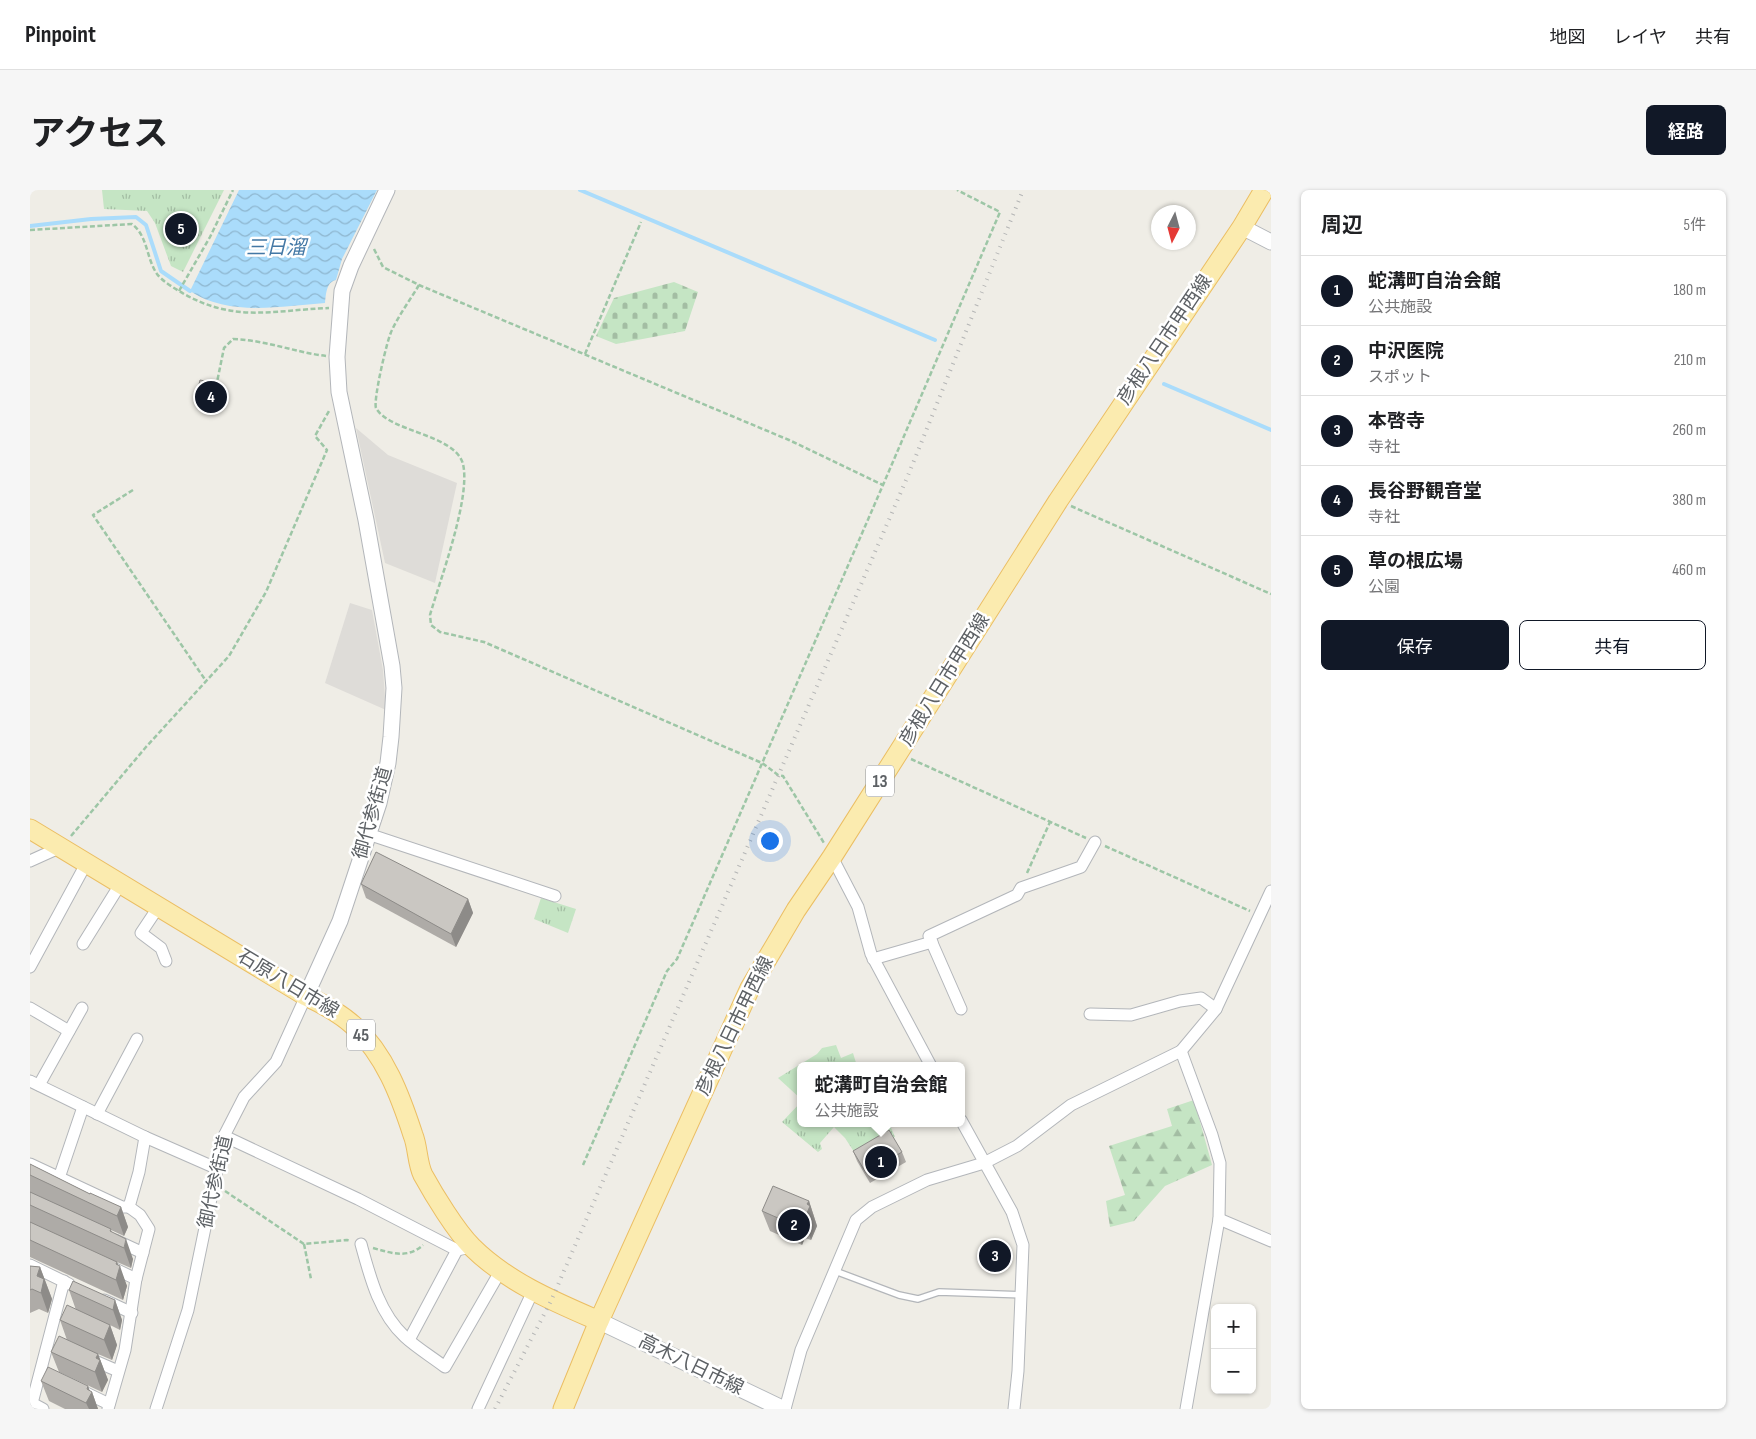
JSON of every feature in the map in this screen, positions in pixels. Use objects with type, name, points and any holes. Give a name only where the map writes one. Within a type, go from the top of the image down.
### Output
[{"type":"main road","name":"彦根八日市甲西線","points":[[563,1409],[600,1321],[750,988],[796,910],[832,857],[1058,501],[1242,227],[1264,190]]},
{"type":"main road","name":"石原八日市線","points":[[30,829],[306,996],[332,1009],[354,1026],[382,1058],[403,1104],[415,1140],[422,1173],[447,1213],[464,1248],[551,1301],[600,1321]]},
{"type":"main road","name":"高木八日市線","points":[[600,1321],[784,1409]]},
{"type":"street","name":"御代参街道","points":[[156,1409],[188,1310],[224,1136],[244,1097],[276,1062],[340,921],[378,803],[388,763],[394,688],[382,606],[339,392],[337,357],[342,291],[351,266],[387,190]]},
{"type":"street","points":[[1242,227],[1271,242]]},
{"type":"street","points":[[368,834],[555,896]]},
{"type":"street","points":[[961,1009],[929,936],[1017,896],[1021,888],[1081,867],[1095,842]]},
{"type":"street","points":[[30,861],[61,847]]},
{"type":"street","points":[[832,857],[858,907],[871,954],[929,1062]]},
{"type":"street","points":[[30,967],[87,862]]},
{"type":"street","points":[[83,944],[120,883]]},
{"type":"street","points":[[784,1409],[801,1350],[856,1220],[872,1207],[927,1180],[984,1163],[1017,1146],[1071,1105],[1181,1050],[1216,1009],[1271,891]]},
{"type":"street","points":[[160,906],[141,933],[160,948],[166,961]]},
{"type":"street","points":[[874,959],[932,942]]},
{"type":"street","points":[[1090,1014],[1131,1015],[1180,1001],[1201,998],[1216,1009]]},
{"type":"street","points":[[30,1008],[69,1030]]},
{"type":"street","points":[[82,1008],[34,1083],[145,1137],[218,1169]]},
{"type":"street","points":[[97,1114],[136,1039]]},
{"type":"street","points":[[1181,1050],[1212,1135],[1220,1163],[1219,1219],[1186,1409]]},
{"type":"street","points":[[59,1178],[83,1107]]},
{"type":"street","points":[[965,1127],[1012,1212],[1023,1246],[1018,1371],[1014,1409]]},
{"type":"street","points":[[224,1136],[464,1248],[409,1340]]},
{"type":"street","points":[[129,1208],[139,1172],[145,1137]]},
{"type":"street","points":[[30,1164],[122,1207],[129,1208],[140,1215],[149,1229],[136,1279],[132,1313],[122,1339],[118,1371],[108,1406],[66,1383]]},
{"type":"street","points":[[1219,1219],[1271,1241]]},
{"type":"street","points":[[108,1237],[143,1253]]},
{"type":"street","points":[[361,1244],[374,1290],[389,1319],[409,1340],[445,1367],[500,1270]]},
{"type":"street","points":[[101,1263],[136,1279]]},
{"type":"street","points":[[30,1265],[132,1313]]},
{"type":"street","points":[[43,1409],[31,1403],[45,1373],[61,1311],[64,1281]]},
{"type":"street","points":[[478,1409],[533,1291]]},
{"type":"street","points":[[75,1352],[118,1371]]},
{"type":"lane","points":[[835,1271],[899,1295],[918,1299],[939,1292],[1022,1295]]},
{"type":"path","points":[[179,291],[210,237],[233,190]]},
{"type":"path","points":[[583,1165],[667,971],[677,959],[1000,212],[958,190]]},
{"type":"path","points":[[585,354],[641,222]]},
{"type":"path","points":[[30,230],[132,224],[139,229],[144,239],[150,262],[158,275],[179,291],[213,308],[240,313],[340,308]]},
{"type":"path","points":[[366,234],[383,267],[419,285],[789,440],[883,485]]},
{"type":"path","points":[[419,285],[391,332],[376,394],[375,406],[380,414],[390,420],[440,442],[455,452],[462,462],[465,480],[459,515],[430,615],[432,625],[440,632],[484,642],[762,763],[778,775],[783,776],[832,857]]},
{"type":"path","points":[[216,390],[224,348],[232,339],[248,339],[307,353],[337,357]]},
{"type":"path","points":[[61,847],[146,747],[228,656],[266,592],[327,450],[315,436],[339,392]]},
{"type":"path","points":[[133,490],[93,515],[206,681]]},
{"type":"path","points":[[1058,501],[1271,594]]},
{"type":"path","points":[[898,753],[1260,916]]},
{"type":"path","points":[[1021,888],[1050,822]]},
{"type":"path","points":[[214,1185],[262,1214],[304,1244],[347,1240],[389,1253],[407,1254],[415,1252],[424,1244]]},
{"type":"path","points":[[304,1244],[311,1279]]},
{"type":"shaded area","points":[[356,428],[388,455],[457,483],[435,583],[385,563]]},
{"type":"shaded area","points":[[350,603],[372,610],[383,670],[386,710],[325,683]]},
{"type":"green space","points":[[102,190],[224,190],[183,272],[171,266],[155,223],[147,211],[104,209]]},
{"type":"green space","points":[[674,282],[698,292],[685,331],[616,344],[596,336],[614,298]]},
{"type":"green space","points":[[541,898],[576,909],[568,933],[534,919]]},
{"type":"green space","points":[[836,1045],[841,1058],[853,1053],[856,1062],[804,1062],[817,1054],[822,1048]]},
{"type":"green space","points":[[797,1066],[797,1095],[778,1078]]},
{"type":"green space","points":[[1194,1100],[1212,1165],[1165,1186],[1134,1221],[1110,1227],[1106,1201],[1125,1195],[1109,1146],[1172,1126],[1167,1109]]},
{"type":"green space","points":[[797,1106],[797,1127],[834,1127],[820,1143],[822,1149],[818,1152],[782,1122]]},
{"type":"green space","points":[[834,1127],[891,1127],[895,1137],[858,1158],[845,1138]]},
{"type":"water","name":"三日溜","points":[[239,190],[377,190],[342,259],[336,280],[328,286],[325,303],[256,308],[238,307],[205,299],[190,291]]},
{"type":"building","points":[[200,380],[221,384],[218,401],[196,397]]},
{"type":"building","points":[[376,852],[468,899],[451,934],[361,884]]},
{"type":"building","points":[[889,1130],[902,1152],[866,1173],[853,1151]]},
{"type":"building","points":[[30,1164],[121,1207],[117,1216],[30,1175]]},
{"type":"building","points":[[773,1186],[809,1201],[807,1204],[810,1206],[804,1220],[797,1218],[794,1225],[762,1211]]},
{"type":"building","points":[[30,1192],[111,1229],[110,1231],[126,1239],[124,1248],[30,1205]]},
{"type":"building","points":[[30,1222],[117,1262],[116,1264],[120,1266],[116,1280],[30,1240]]},
{"type":"building","points":[[30,1266],[40,1267],[37,1276],[44,1279],[41,1293],[30,1290]]},
{"type":"building","points":[[73,1281],[115,1300],[113,1310],[69,1290]]},
{"type":"building","points":[[67,1305],[110,1325],[104,1340],[60,1320]]},
{"type":"building","points":[[59,1336],[98,1354],[96,1358],[100,1360],[95,1372],[51,1352]]},
{"type":"building","points":[[48,1367],[88,1386],[87,1389],[92,1392],[86,1403],[41,1381]]},
{"type":"waterway","points":[[580,190],[935,340]]},
{"type":"waterway","points":[[30,226],[91,219],[136,217],[146,225],[161,271],[190,291]]},
{"type":"waterway","points":[[1164,384],[1271,430]]},
{"type":"railway","points":[[495,1409],[551,1301],[907,478],[1023,190]]},
{"type":"place","name":"草の根広場","points":[[181,229]]},
{"type":"place","name":"長谷野観音堂","points":[[211,397]]},
{"type":"place","name":"蛇溝町自治会館","points":[[881,1162]]},
{"type":"place","name":"中沢医院","points":[[794,1225]]},
{"type":"place","name":"本啓寺","points":[[995,1256]]}]
